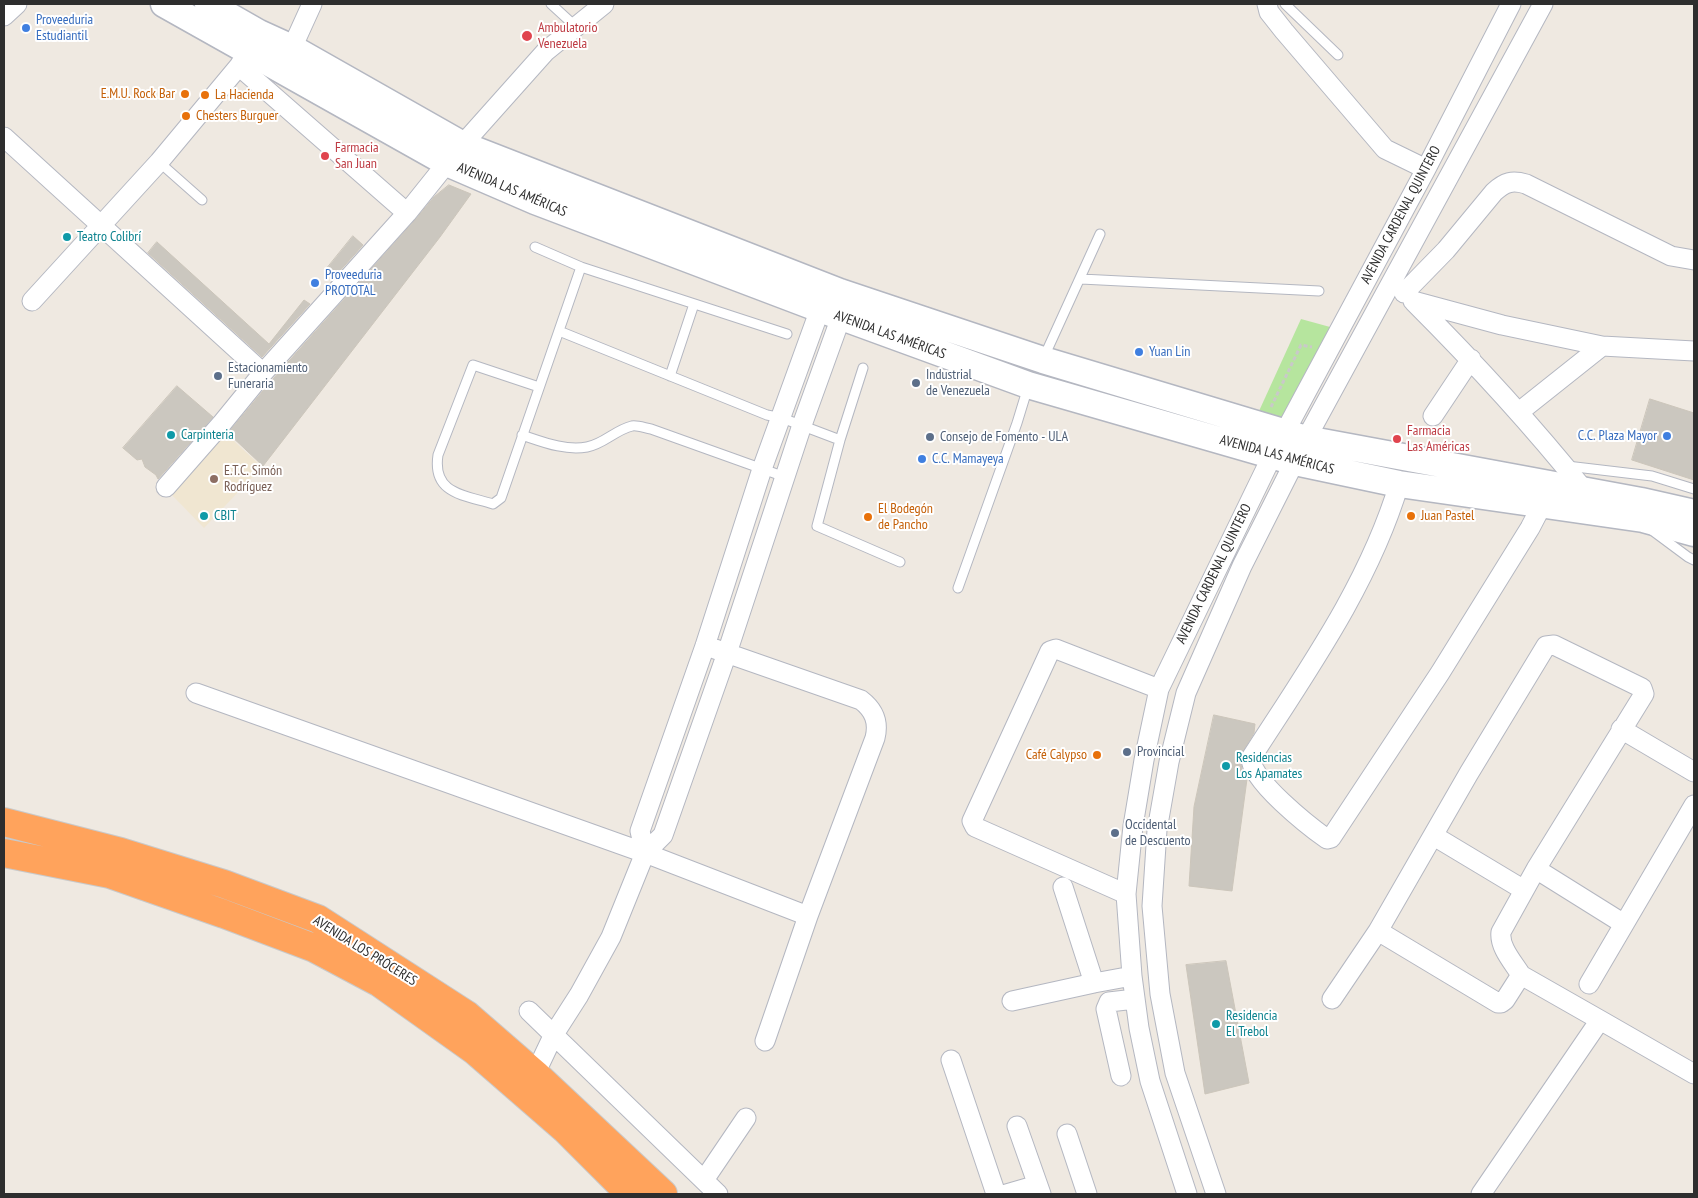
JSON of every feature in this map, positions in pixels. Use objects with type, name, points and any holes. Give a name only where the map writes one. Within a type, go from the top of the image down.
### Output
[{"type":"highway","name":"AVENIDA LOS PRÓCERES","points":[[4,822],[121,852],[205,878],[318,919],[467,1015],[535,1074],[663,1194]]},
{"type":"highway","name":"AVENIDA LOS PRÓCERES","points":[[4,853],[110,874],[314,948],[380,983],[474,1050],[566,1130],[630,1194]]},
{"type":"street","points":[[4,16],[17,4]]},
{"type":"street","name":"AVENIDA LAS AMÉRICAS","points":[[164,4],[249,50],[455,154],[840,292],[1043,360],[1399,484],[1643,520],[1694,533]]},
{"type":"street","name":"AVENIDA LAS AMÉRICAS","points":[[208,4],[249,50]]},
{"type":"street","points":[[292,48],[312,4]]},
{"type":"street","points":[[166,487],[263,373],[407,213],[455,154],[546,51],[604,4]]},
{"type":"street","points":[[1267,4],[1270,12],[1284,31],[1385,149],[1426,169]]},
{"type":"street","name":"AVENIDA CARDENAL QUINTERO","points":[[1187,1194],[1150,1081],[1139,1028],[1132,976],[1126,894],[1133,826],[1159,689],[1284,443],[1328,351],[1512,4]]},
{"type":"street","name":"AVENIDA CARDENAL QUINTERO","points":[[1216,1194],[1175,1073],[1160,994],[1152,906],[1157,830],[1169,762],[1186,693],[1242,566],[1284,443],[1403,292],[1478,125],[1543,4]]},
{"type":"street","name":"AVENIDA LAS AMÉRICAS","points":[[249,50],[292,48],[455,154],[535,201],[830,313],[1028,385],[1284,443],[1584,490],[1694,513]]},
{"type":"street","points":[[32,301],[159,162],[249,50],[407,213]]},
{"type":"street","points":[[4,137],[263,373]]},
{"type":"street","points":[[1403,292],[1446,250],[1494,192],[1500,186],[1512,181],[1526,184],[1671,256],[1694,260]]},
{"type":"street","points":[[1403,292],[1502,325],[1602,346],[1694,351]]},
{"type":"street","points":[[1403,292],[1471,359],[1519,412],[1584,490]]},
{"type":"street","points":[[645,853],[640,831],[705,646],[762,469],[782,418],[830,313]]},
{"type":"street","points":[[535,1074],[554,1034],[579,995],[610,937],[645,853],[663,835],[727,653],[802,425],[830,313]]},
{"type":"street","points":[[1519,412],[1602,346]]},
{"type":"street","points":[[1433,416],[1471,359]]},
{"type":"street","points":[[1399,484],[1391,509],[1351,600],[1251,758],[1251,764],[1261,779],[1285,806],[1308,826],[1327,839],[1331,838],[1440,672],[1530,528],[1542,505]]},
{"type":"street","points":[[1332,999],[1378,931],[1469,773],[1546,646],[1554,645],[1642,688],[1644,694],[1536,869],[1501,932],[1500,938],[1521,974],[1694,1074]]},
{"type":"street","points":[[705,646],[861,700],[868,706],[876,721],[875,738],[808,916],[765,1041]]},
{"type":"street","points":[[1126,894],[975,827],[972,821],[1050,651],[1056,649],[1159,689]]},
{"type":"street","points":[[196,693],[645,853],[808,916]]},
{"type":"street","points":[[1621,729],[1694,772]]},
{"type":"street","points":[[1589,984],[1694,804]]},
{"type":"street","points":[[1434,836],[1524,890]]},
{"type":"street","points":[[1536,869],[1624,924]]},
{"type":"street","points":[[1063,887],[1094,982]]},
{"type":"street","points":[[1378,931],[1498,1003],[1504,1000],[1521,974]]},
{"type":"street","points":[[1012,1001],[1094,982],[1132,976]]},
{"type":"street","points":[[1121,1076],[1106,1009],[1109,1002],[1135,999]]},
{"type":"street","points":[[529,1011],[718,1194]]},
{"type":"street","points":[[1481,1194],[1600,1020]]},
{"type":"street","points":[[951,1060],[996,1194]]},
{"type":"street","points":[[704,1180],[746,1118]]},
{"type":"street","points":[[1006,1194],[1039,1190],[1017,1126]]},
{"type":"street","points":[[1067,1134],[1087,1194]]},
{"type":"lane","points":[[552,4],[575,26]]},
{"type":"lane","points":[[1285,4],[1338,55]]},
{"type":"lane","points":[[159,162],[202,200]]},
{"type":"lane","points":[[1043,360],[1100,234]]},
{"type":"lane","points":[[535,247],[581,268],[787,334]]},
{"type":"lane","points":[[539,387],[473,365],[438,455],[436,467],[440,478],[452,492],[493,504],[501,498],[581,268]]},
{"type":"lane","points":[[1080,279],[1319,291]]},
{"type":"lane","points":[[670,376],[694,304]]},
{"type":"lane","points":[[559,331],[767,415],[782,418],[840,440]]},
{"type":"lane","points":[[863,368],[840,440],[817,526],[900,562]]},
{"type":"lane","points":[[958,588],[1017,423],[1028,385]]},
{"type":"lane","points":[[522,435],[566,448],[586,447],[601,443],[618,432],[634,425],[785,477]]},
{"type":"lane","points":[[1564,465],[1652,476],[1694,489]]},
{"type":"lane","points":[[1643,520],[1649,528],[1694,560]]},
{"type":"path","points":[[1284,443],[1300,345],[1328,351]]},
{"type":"shaded area","name":"E.T.C. Simón Rodríguez","points":[[222,430],[262,467],[204,528],[167,490]]},
{"type":"green space","points":[[1301,319],[1341,330],[1284,430],[1254,422]]},
{"type":"building","points":[[449,185],[471,194],[263,466],[228,433],[272,380],[434,197]]},
{"type":"building","points":[[353,236],[363,245],[336,275],[328,267]]},
{"type":"building","points":[[157,242],[269,344],[304,300],[310,304],[262,357],[148,253]]},
{"type":"building","name":"Carpinteria","points":[[177,386],[213,417],[158,479],[156,475],[145,467],[142,459],[137,460],[123,448]]},
{"type":"building","name":"C.C. Plaza Mayor","points":[[1650,399],[1694,413],[1694,480],[1632,460]]},
{"type":"building","name":"Residencias Los Apamates","points":[[1214,715],[1255,724],[1254,733],[1240,756],[1242,770],[1247,779],[1232,891],[1189,886],[1194,807]]},
{"type":"building","name":"Residencia El Trebol","points":[[1226,961],[1249,1083],[1205,1094],[1186,965]]},
{"type":"place","name":"Proveeduria Estudiantil","points":[[26,28]]},
{"type":"place","name":"Ambulatorio Venezuela","points":[[527,36]]},
{"type":"place","name":"E.M.U. Rock Bar","points":[[185,94]]},
{"type":"place","name":"La Hacienda","points":[[205,95]]},
{"type":"place","name":"Chesters Burguer","points":[[186,116]]},
{"type":"place","name":"Farmacia San Juan","points":[[325,156]]},
{"type":"place","name":"Teatro Colibrí","points":[[67,237]]},
{"type":"place","name":"Proveeduria PROTOTAL","points":[[315,283]]},
{"type":"place","name":"Yuan Lin","points":[[1139,352]]},
{"type":"place","name":"Estacionamiento Funeraria","points":[[218,376]]},
{"type":"place","name":"Industrial de Venezuela","points":[[916,383]]},
{"type":"place","name":"Carpinteria","points":[[171,435]]},
{"type":"place","name":"C.C. Plaza Mayor","points":[[1667,436]]},
{"type":"place","name":"Consejo de Fomento - ULA","points":[[930,437]]},
{"type":"place","name":"Farmacia Las Américas","points":[[1397,439]]},
{"type":"place","name":"C.C. Mamayeya","points":[[922,459]]},
{"type":"place","name":"E.T.C. Simón Rodríguez","points":[[214,479]]},
{"type":"place","name":"CBIT","points":[[204,516]]},
{"type":"place","name":"Juan Pastel","points":[[1411,516]]},
{"type":"place","name":"El Bodegón de Pancho","points":[[868,517]]},
{"type":"place","name":"Provincial","points":[[1127,752]]},
{"type":"place","name":"Café Calypso","points":[[1097,755]]},
{"type":"place","name":"Residencias Los Apamates","points":[[1226,766]]},
{"type":"place","name":"Occidental de Descuento","points":[[1115,833]]},
{"type":"place","name":"Residencia El Trebol","points":[[1216,1024]]}]
